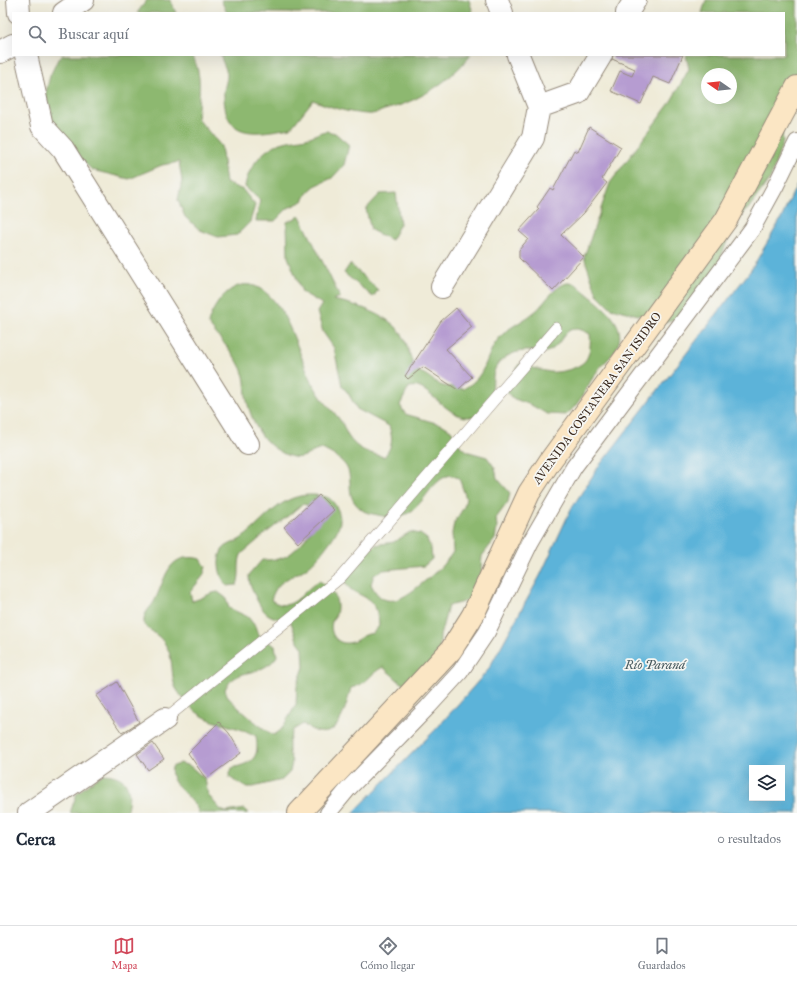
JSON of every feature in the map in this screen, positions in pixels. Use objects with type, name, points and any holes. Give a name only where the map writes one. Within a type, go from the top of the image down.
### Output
[{"type":"main road","name":"AVENIDA COSTANERA SAN ISIDRO","points":[[299,813],[451,650],[473,615],[529,493],[558,449],[726,220],[797,87]]},
{"type":"street","points":[[18,0],[19,12]]},
{"type":"street","points":[[65,12],[83,0]]},
{"type":"street","points":[[497,0],[502,12]]},
{"type":"street","points":[[628,12],[635,0]]},
{"type":"street","points":[[0,52],[12,46]]},
{"type":"street","points":[[26,56],[42,126],[63,149],[248,444]]},
{"type":"street","points":[[442,287],[533,138],[539,107],[518,56]]},
{"type":"street","points":[[539,107],[578,93],[600,56]]},
{"type":"street","points":[[328,813],[348,789],[460,672],[488,632],[530,543],[574,467],[752,229],[775,188],[797,142]]},
{"type":"street","points":[[29,813],[165,719]]},
{"type":"lane","points":[[165,719],[341,577],[556,328]]},
{"type":"green space","points":[[147,0],[170,0],[176,12],[138,12]]},
{"type":"green space","points":[[221,0],[469,0],[473,12],[227,12]]},
{"type":"green space","points":[[706,0],[797,0],[797,105],[781,124],[783,142],[771,177],[748,209],[734,221],[710,290],[686,317],[666,322],[611,308],[597,294],[584,257],[610,183],[670,103],[689,69],[686,56],[785,56],[785,12],[702,12]]},
{"type":"green space","points":[[62,56],[192,56],[198,70],[199,78],[197,118],[221,146],[226,183],[243,190],[255,205],[250,222],[237,235],[218,237],[200,230],[185,217],[178,200],[182,181],[179,162],[162,165],[129,179],[92,170],[52,130],[51,111],[45,96],[50,76],[58,59]]},
{"type":"green space","points":[[221,56],[470,56],[443,82],[432,90],[409,102],[369,114],[346,111],[313,100],[291,128],[267,132],[246,131],[237,128],[230,121],[226,111],[224,96],[227,72]]},
{"type":"green space","points":[[326,131],[335,133],[349,145],[344,165],[332,178],[315,186],[308,192],[303,201],[288,208],[275,221],[256,221],[260,200],[245,187],[249,173],[257,160],[268,149],[281,143],[309,137]]},
{"type":"green space","points":[[396,193],[400,224],[391,240],[371,230],[366,209],[380,194]]},
{"type":"green space","points":[[300,216],[340,297],[333,300],[352,304],[381,316],[390,322],[403,336],[417,371],[443,386],[463,389],[472,383],[482,371],[492,349],[502,335],[510,328],[533,314],[558,287],[567,283],[576,284],[610,314],[616,323],[619,333],[619,343],[613,354],[601,366],[572,410],[566,415],[547,414],[531,405],[512,398],[506,391],[519,364],[554,372],[568,370],[582,364],[588,355],[590,348],[590,334],[581,330],[574,329],[569,331],[554,348],[547,352],[521,351],[511,354],[503,359],[494,370],[492,393],[490,398],[482,410],[474,416],[463,417],[456,414],[424,390],[417,387],[409,387],[400,405],[405,414],[443,425],[451,430],[461,447],[469,452],[487,457],[495,468],[497,478],[510,493],[508,502],[496,518],[497,528],[495,539],[482,556],[481,567],[483,578],[475,596],[467,601],[448,606],[440,636],[440,657],[408,685],[400,682],[383,667],[361,684],[351,688],[342,717],[337,725],[331,730],[324,732],[315,731],[303,724],[293,730],[289,741],[289,752],[292,762],[290,772],[282,780],[253,787],[245,787],[229,777],[232,768],[245,764],[253,759],[257,750],[256,736],[240,729],[215,722],[199,714],[192,708],[176,689],[168,648],[161,638],[144,625],[146,613],[154,602],[170,567],[175,562],[182,559],[190,557],[201,559],[206,567],[203,576],[190,592],[192,601],[218,592],[226,598],[229,608],[248,617],[255,626],[258,635],[275,646],[277,656],[271,663],[256,671],[234,678],[225,689],[228,697],[237,706],[258,724],[274,735],[281,730],[296,705],[297,686],[304,667],[303,648],[297,640],[291,622],[268,615],[262,608],[251,588],[249,575],[262,560],[275,560],[287,556],[301,544],[315,524],[312,506],[302,504],[264,534],[241,555],[237,585],[227,586],[222,578],[219,568],[219,558],[223,549],[242,538],[275,509],[292,498],[315,495],[325,496],[331,499],[340,516],[340,523],[335,535],[313,562],[304,570],[282,582],[278,586],[271,600],[285,605],[291,603],[319,581],[331,590],[336,599],[337,609],[331,626],[334,637],[340,642],[348,643],[373,633],[379,626],[375,606],[365,597],[349,588],[345,582],[345,572],[375,545],[394,542],[410,532],[420,534],[427,539],[431,549],[432,559],[424,566],[383,570],[374,575],[371,584],[383,599],[397,599],[411,592],[437,571],[453,552],[452,533],[454,523],[464,507],[466,498],[459,478],[450,475],[433,486],[413,510],[404,515],[393,517],[367,512],[361,509],[353,500],[350,491],[348,470],[344,463],[322,449],[302,457],[287,455],[272,447],[262,436],[254,423],[247,401],[245,379],[241,368],[233,354],[208,323],[211,314],[222,297],[237,286],[246,285],[255,286],[265,292],[282,312],[317,391],[337,416],[355,445],[373,454],[384,457],[391,446],[389,426],[357,409],[348,393],[342,386],[334,348],[323,332],[317,312],[322,304],[302,292],[288,257],[287,222]]},
{"type":"green space","points":[[350,264],[378,290],[373,297],[344,273]]},
{"type":"green space","points":[[180,763],[190,766],[205,779],[208,795],[221,810],[226,812],[245,809],[249,813],[199,813],[192,801],[173,780],[172,767]]},
{"type":"green space","points":[[103,774],[119,777],[127,785],[129,797],[126,813],[70,813],[77,793]]},
{"type":"water","name":"Río Paraná","points":[[797,184],[797,813],[353,813],[438,727],[488,670],[540,576],[571,509],[599,466],[751,270],[781,219]]},
{"type":"building","points":[[613,56],[683,56],[670,84],[653,77],[641,104],[611,91],[620,71],[632,76],[635,69],[612,59]]},
{"type":"building","points":[[589,127],[621,147],[602,179],[607,183],[584,213],[561,235],[584,257],[553,291],[519,258],[519,250],[528,239],[519,231],[539,209],[537,207],[550,188],[553,190],[574,150],[578,152]]},
{"type":"building","points":[[456,308],[472,327],[446,349],[472,377],[458,390],[423,367],[408,379],[405,376],[441,321]]},
{"type":"building","points":[[319,495],[334,510],[298,543],[284,527]]},
{"type":"building","points":[[117,682],[139,722],[122,733],[96,696]]},
{"type":"building","points":[[219,722],[229,733],[241,753],[206,779],[188,753]]},
{"type":"building","points":[[153,743],[164,759],[148,770],[137,754]]}]
